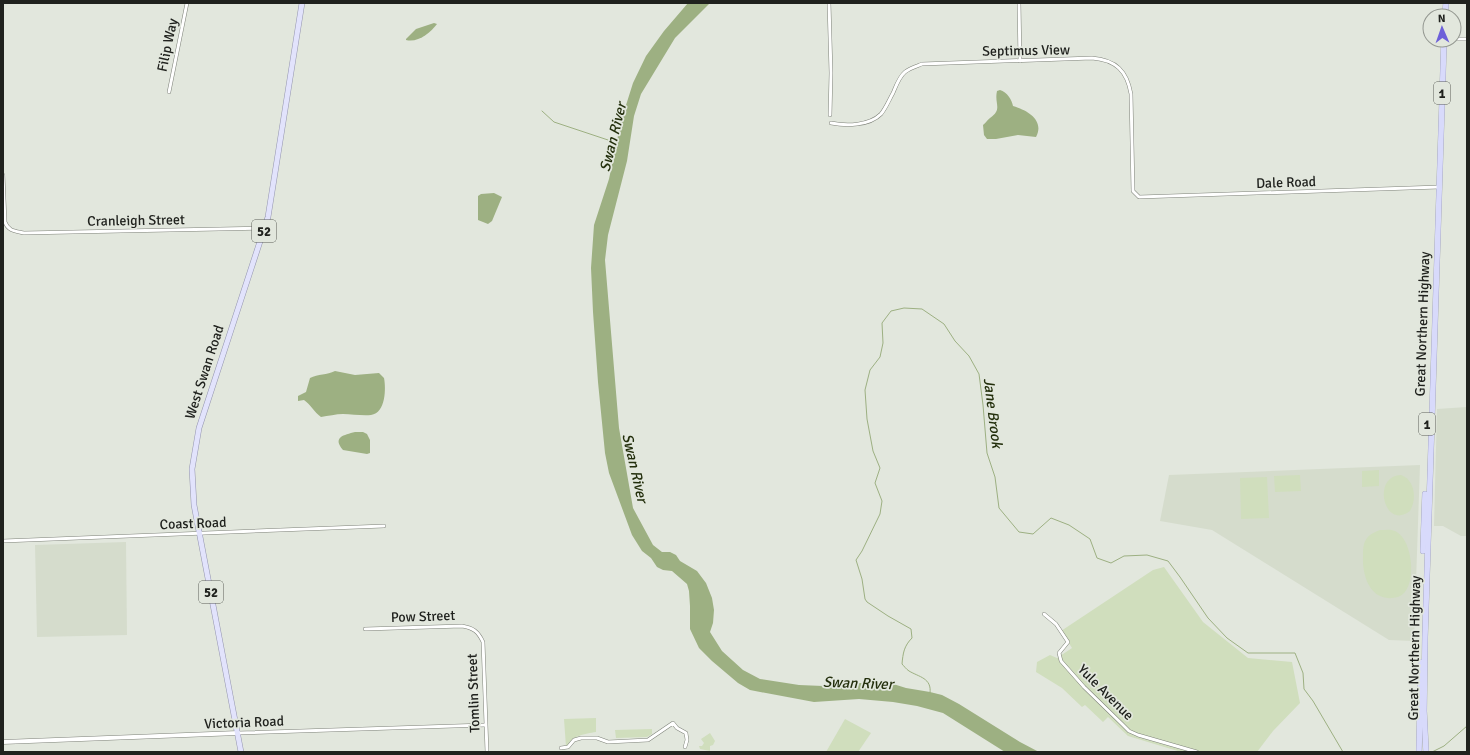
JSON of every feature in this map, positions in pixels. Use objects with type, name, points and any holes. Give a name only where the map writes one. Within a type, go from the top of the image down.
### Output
[{"type":"highway","name":"Great Northern Highway","points":[[1426,752],[1424,711],[1424,637],[1441,48]]},
{"type":"highway","name":"Great Northern Highway","points":[[1419,752],[1424,522],[1444,48]]},
{"type":"main road","name":"West Swan Road","points":[[241,752],[194,500],[192,469],[199,428],[265,228],[302,3]]},
{"type":"street","name":"Filip Way","points":[[169,92],[187,3]]},
{"type":"street","points":[[829,3],[831,74],[830,115]]},
{"type":"street","points":[[1019,3],[1020,61]]},
{"type":"street","name":"Septimus View","points":[[831,123],[854,124],[865,123],[875,119],[887,106],[900,78],[906,71],[922,64],[1092,58],[1104,59],[1120,69],[1126,77],[1131,94],[1133,185],[1135,194]]},
{"type":"street","name":"Cranleigh Street","points":[[3,175],[6,227],[24,233],[265,228]]},
{"type":"street","name":"Dale Road","points":[[1135,194],[1141,197],[1437,187]]},
{"type":"street","name":"Coast Road","points":[[3,541],[384,526]]},
{"type":"street","name":"Yule Avenue","points":[[1044,614],[1056,624],[1068,642],[1059,653],[1061,662],[1122,724],[1136,734],[1197,752]]},
{"type":"street","name":"Pow Street","points":[[365,629],[462,626],[472,628],[480,634]]},
{"type":"street","name":"Tomlin Street","points":[[480,634],[483,642],[486,752]]},
{"type":"street","points":[[561,748],[568,747],[574,740],[581,738],[597,738],[608,742],[648,740],[673,723],[677,728],[686,733],[687,740],[685,747]]},
{"type":"street","name":"Victoria Road","points":[[3,742],[485,725]]},
{"type":"shaded area","points":[[1467,407],[1467,536],[1461,536],[1443,526],[1434,526],[1437,409]]},
{"type":"shaded area","points":[[1420,465],[1414,641],[1389,640],[1212,530],[1160,521],[1169,475]]},
{"type":"shaded area","points":[[1379,470],[1379,486],[1362,487],[1362,471]]},
{"type":"shaded area","points":[[1300,475],[1301,491],[1275,492],[1274,476]]},
{"type":"shaded area","points":[[1401,475],[1406,477],[1412,485],[1414,501],[1410,511],[1401,515],[1393,514],[1388,509],[1384,501],[1384,492],[1386,484],[1392,478]]},
{"type":"shaded area","points":[[1267,477],[1269,518],[1241,519],[1240,478]]},
{"type":"shaded area","points":[[1380,530],[1395,531],[1401,536],[1410,554],[1411,576],[1409,585],[1404,593],[1398,597],[1389,598],[1375,593],[1370,587],[1364,572],[1363,554],[1365,542],[1370,535]]},
{"type":"shaded area","points":[[126,542],[127,635],[37,637],[35,545]]},
{"type":"shaded area","points":[[1164,567],[1203,622],[1248,658],[1292,662],[1300,703],[1273,731],[1257,752],[1181,752],[1128,736],[1108,717],[1103,722],[1085,705],[1082,707],[1062,688],[1036,672],[1037,662],[1050,655],[1057,658],[1072,648],[1061,631],[1153,570]]},
{"type":"shaded area","points":[[596,718],[596,732],[583,734],[575,738],[566,747],[564,719]]},
{"type":"shaded area","points":[[845,719],[871,733],[858,752],[826,752]]},
{"type":"shaded area","points":[[652,729],[652,734],[647,737],[616,738],[615,730]]},
{"type":"shaded area","points":[[710,733],[715,741],[713,745],[710,746],[710,751],[700,749],[699,746],[702,746],[704,743],[701,739]]},
{"type":"water","name":"Swan River","points":[[688,3],[710,3],[675,38],[641,94],[634,116],[627,161],[608,235],[605,260],[619,428],[633,508],[653,545],[662,552],[670,552],[676,555],[680,561],[697,571],[706,583],[712,598],[714,610],[713,623],[710,632],[722,651],[743,670],[760,679],[799,685],[823,686],[851,683],[890,683],[906,688],[942,695],[1039,752],[1005,752],[943,713],[917,706],[859,699],[814,702],[750,690],[738,683],[699,648],[690,629],[689,591],[687,584],[672,571],[663,570],[657,567],[651,558],[642,551],[632,535],[609,473],[605,453],[593,312],[591,268],[594,225],[609,179],[621,121],[633,83],[646,56],[664,31]]},
{"type":"water","points":[[434,23],[437,24],[431,31],[419,39],[410,41],[406,40],[416,29]]},
{"type":"water","points":[[1000,90],[1009,96],[1013,106],[1024,110],[1033,117],[1038,126],[1036,137],[1018,135],[987,139],[984,135],[983,125],[996,112],[996,96],[997,91]]},
{"type":"water","points":[[494,193],[502,197],[492,221],[488,224],[478,220],[478,196],[481,194]]},
{"type":"water","points":[[335,371],[355,375],[379,373],[384,378],[385,388],[384,400],[380,410],[371,415],[340,414],[321,417],[304,400],[298,401],[298,396],[306,392],[310,378]]},
{"type":"water","points":[[355,432],[363,432],[367,434],[370,440],[370,453],[367,454],[343,450],[340,446],[339,439],[341,437]]},
{"type":"waterway","points":[[542,111],[554,122],[617,143]]},
{"type":"waterway","name":"Jane Brook","points":[[930,693],[930,688],[927,681],[909,671],[902,664],[904,650],[912,638],[911,629],[867,602],[856,560],[880,514],[882,501],[875,483],[880,468],[873,451],[867,419],[865,390],[870,370],[880,357],[883,343],[882,323],[891,311],[904,308],[922,309],[944,324],[955,341],[969,356],[979,374],[987,453],[995,477],[999,508],[1019,532],[1033,534],[1051,518],[1069,525],[1090,539],[1097,558],[1111,563],[1124,556],[1147,555],[1168,561],[1208,618],[1227,638],[1248,653],[1295,653],[1303,673],[1304,689],[1313,701],[1343,752]]},
{"type":"waterway","name":"Jane Brook","points":[[1432,752],[1444,746],[1467,726]]}]
